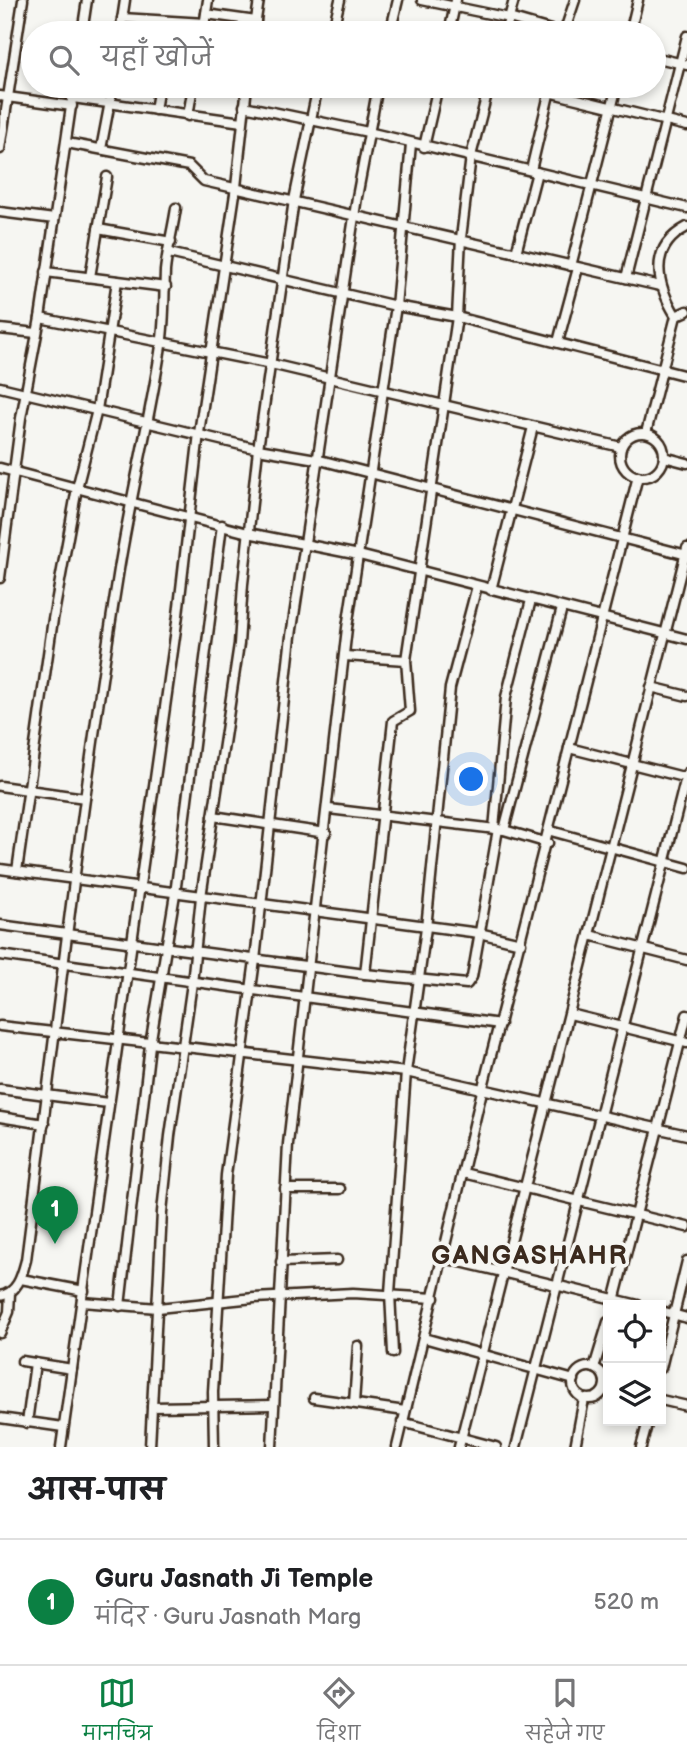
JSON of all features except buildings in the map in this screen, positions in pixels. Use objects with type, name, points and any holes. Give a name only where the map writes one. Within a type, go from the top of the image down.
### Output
[{"type":"street","points":[[0,149],[4,97],[23,0]]},
{"type":"street","points":[[84,21],[87,0]]},
{"type":"street","points":[[122,21],[125,0]]},
{"type":"street","points":[[205,21],[208,0]]},
{"type":"street","points":[[178,21],[206,18],[256,20],[259,0]]},
{"type":"street","points":[[335,21],[340,0]]},
{"type":"street","points":[[393,21],[398,0]]},
{"type":"street","points":[[422,0],[455,3],[520,21]]},
{"type":"street","points":[[508,21],[514,0]]},
{"type":"street","points":[[567,21],[575,0]]},
{"type":"street","points":[[633,21],[638,0]]},
{"type":"street","points":[[451,21],[455,3]]},
{"type":"street","points":[[122,18],[156,21]]},
{"type":"street","points":[[626,278],[665,120],[684,64],[687,36]]},
{"type":"street","points":[[666,60],[684,64]]},
{"type":"street","points":[[4,97],[110,104],[242,122]]},
{"type":"street","points":[[0,578],[72,98]]},
{"type":"street","points":[[101,149],[111,98]]},
{"type":"street","points":[[155,110],[157,98]]},
{"type":"street","points":[[188,116],[191,98]]},
{"type":"street","points":[[61,1447],[132,943],[199,433],[236,187],[245,98]]},
{"type":"street","points":[[150,1447],[162,1212],[201,897],[239,645],[258,449],[294,200],[315,98]]},
{"type":"street","points":[[214,1447],[217,1301],[226,1175],[255,960],[292,624],[328,378],[375,98]]},
{"type":"street","points":[[424,147],[435,98]]},
{"type":"street","points":[[365,974],[393,721],[410,711],[406,660],[457,317],[461,238],[471,156],[486,98]]},
{"type":"street","points":[[516,253],[549,98]]},
{"type":"street","points":[[582,98],[687,125]]},
{"type":"street","points":[[558,342],[591,186],[614,98]]},
{"type":"street","points":[[244,106],[368,132],[687,208]]},
{"type":"street","points":[[67,143],[189,166],[204,181],[461,238],[660,286]]},
{"type":"street","points":[[272,1447],[285,1189],[345,656],[382,392],[397,306],[411,144]]},
{"type":"street","points":[[90,277],[107,177]]},
{"type":"street","points":[[0,1296],[10,1293],[21,1279],[56,1034],[65,934],[129,502],[149,422],[162,342],[169,253],[176,208]]},
{"type":"street","points":[[0,212],[54,219]]},
{"type":"street","points":[[646,433],[676,316],[657,275],[664,249],[679,231],[687,227]]},
{"type":"street","points":[[98,229],[171,242]]},
{"type":"street","points":[[169,253],[397,306],[457,317],[687,376]]},
{"type":"street","points":[[46,272],[166,287]]},
{"type":"street","points":[[17,871],[53,619],[77,488],[97,410],[117,281]]},
{"type":"street","points":[[676,316],[687,311]]},
{"type":"street","points":[[40,318],[271,364],[443,407],[621,447]]},
{"type":"street","points":[[0,329],[36,332]]},
{"type":"street","points":[[0,387],[258,449],[316,459],[686,552],[663,633],[570,1014],[501,1271],[458,1447]]},
{"type":"street","points":[[491,590],[533,427]]},
{"type":"street","points":[[646,433],[657,439],[664,457],[658,470],[638,476],[623,466],[621,447],[631,435],[646,433]]},
{"type":"street","points":[[664,457],[687,463]]},
{"type":"street","points":[[0,468],[248,533],[359,555],[687,639]]},
{"type":"street","points":[[397,1447],[483,1087],[548,843],[569,748],[638,476]]},
{"type":"street","points":[[0,492],[11,494]]},
{"type":"street","points":[[120,1306],[150,1045],[175,894],[222,525]]},
{"type":"street","points":[[393,1353],[390,1293],[407,1072],[426,928],[450,688],[477,586]]},
{"type":"street","points":[[498,829],[506,697],[531,600]]},
{"type":"street","points":[[0,925],[419,981],[467,984],[472,977],[498,829],[562,608]]},
{"type":"street","points":[[345,656],[406,660]]},
{"type":"street","points":[[651,687],[687,696]]},
{"type":"street","points":[[516,1447],[580,1201],[663,861],[687,776],[631,765],[569,748]]},
{"type":"street","points":[[0,786],[85,798]]},
{"type":"street","points":[[328,809],[498,829],[548,843]]},
{"type":"street","points":[[213,816],[326,833]]},
{"type":"street","points":[[551,831],[687,868]]},
{"type":"street","points":[[0,869],[479,933],[521,943]]},
{"type":"street","points":[[589,935],[687,960]]},
{"type":"street","points":[[0,955],[192,984],[500,1024]]},
{"type":"street","points":[[570,1014],[684,1042]]},
{"type":"street","points":[[615,1300],[638,1216],[658,1128],[684,1042],[687,1016]]},
{"type":"street","points":[[0,1026],[117,1042],[407,1072],[687,1135]]},
{"type":"street","points":[[0,1089],[108,1102]]},
{"type":"street","points":[[0,1117],[44,1124]]},
{"type":"street","points":[[463,1173],[687,1227]]},
{"type":"street","points":[[285,1189],[340,1189]]},
{"type":"street","points":[[444,1258],[558,1284],[608,1300]]},
{"type":"street","points":[[281,1262],[337,1260]]},
{"type":"street","points":[[662,1363],[687,1261]]},
{"type":"street","points":[[21,1279],[84,1291]]},
{"type":"street","points":[[0,1333],[9,1312],[10,1293]]},
{"type":"street","points":[[82,1302],[158,1308],[278,1297],[390,1293],[434,1298]]},
{"type":"street","points":[[666,1312],[687,1318]]},
{"type":"street","points":[[424,1338],[537,1367],[574,1380]]},
{"type":"street","points":[[594,1368],[603,1338]]},
{"type":"street","points":[[354,1404],[358,1346]]},
{"type":"street","points":[[22,1361],[72,1369]]},
{"type":"street","points":[[27,1423],[35,1363]]},
{"type":"street","points":[[584,1399],[575,1391],[574,1380],[584,1368],[594,1368],[603,1376]]},
{"type":"street","points":[[584,1399],[597,1397],[603,1392]]},
{"type":"street","points":[[314,1398],[405,1410]]},
{"type":"street","points":[[575,1447],[584,1399]]},
{"type":"street","points":[[666,1401],[687,1406]]},
{"type":"street","points":[[152,1407],[273,1405]]},
{"type":"street","points":[[0,1418],[63,1427]]},
{"type":"street","points":[[402,1422],[496,1447]]},
{"type":"street","points":[[641,1447],[647,1426]]},
{"type":"place","name":"Guru Jasnath Ji Temple","points":[[55,1244]]},
{"type":"district","name":"GANGASHAHR","points":[[530,1256]]}]
